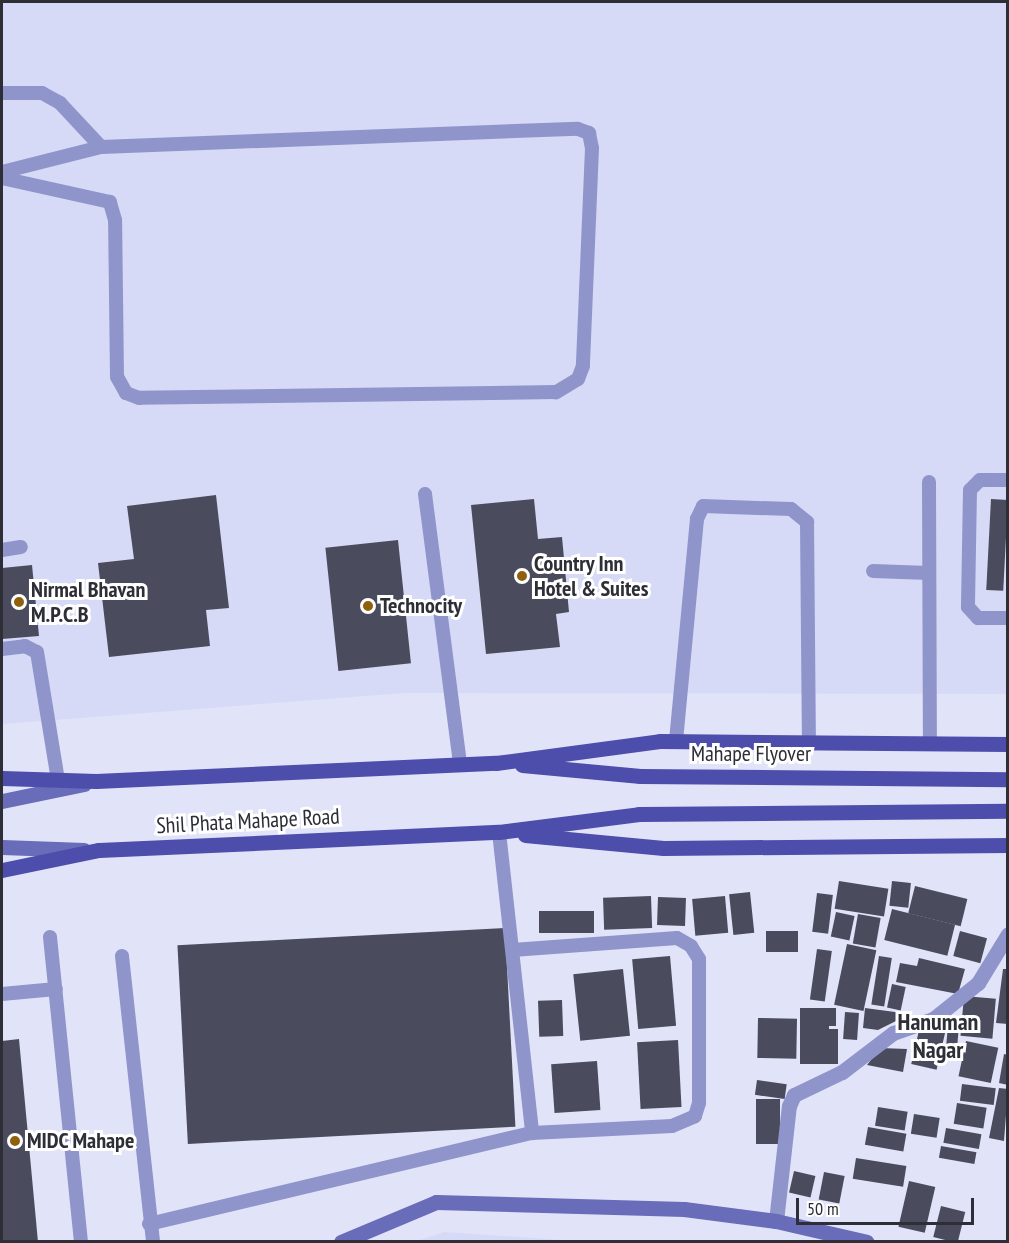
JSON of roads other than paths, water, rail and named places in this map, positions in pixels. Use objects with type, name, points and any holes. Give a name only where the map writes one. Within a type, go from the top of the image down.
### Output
[{"type":"main road","points":[[496,763],[676,741],[1008,744]]},
{"type":"main road","name":"Shil Phata Mahape Road","points":[[2,778],[96,781],[496,763]]},
{"type":"main road","name":"Mahape Flyover","points":[[496,763],[640,776],[1008,779]]},
{"type":"main road","points":[[499,832],[639,814],[1008,811]]},
{"type":"main road","name":"Shil Phata Mahape Road","points":[[2,870],[99,850],[499,832]]},
{"type":"main road","points":[[499,832],[663,848],[1008,845]]},
{"type":"street","name":"Shil Phata Mahape Road","points":[[2,801],[96,781]]},
{"type":"street","points":[[2,847],[99,850]]},
{"type":"street","points":[[776,1221],[789,1106],[794,1095],[842,1072],[893,1033],[933,1019],[978,983],[1008,934]]},
{"type":"street","points":[[341,1242],[436,1202],[684,1209],[776,1221],[861,1241]]},
{"type":"lane","points":[[2,93],[42,93],[60,103],[101,147]]},
{"type":"lane","points":[[2,172],[101,147],[578,129],[589,133],[592,147],[586,348],[578,379],[555,392],[139,398],[126,393],[117,377],[116,220],[110,202],[2,178]]},
{"type":"lane","points":[[1008,480],[980,480],[970,490],[968,607],[978,618],[1008,618]]},
{"type":"lane","points":[[929,482],[930,743]]},
{"type":"lane","points":[[425,495],[460,764]]},
{"type":"lane","points":[[676,741],[697,519],[703,506],[791,509],[807,522],[809,742]]},
{"type":"lane","points":[[2,550],[21,548]]},
{"type":"lane","points":[[873,571],[929,573]]},
{"type":"lane","points":[[2,649],[26,646],[37,652],[58,780]]},
{"type":"lane","points":[[499,832],[532,1133]]},
{"type":"lane","points":[[50,937],[81,1242]]},
{"type":"lane","points":[[149,1224],[532,1133],[672,1126],[696,1116],[699,1102],[699,959],[691,946],[677,938],[512,950]]},
{"type":"lane","points":[[122,956],[149,1224],[153,1242]]},
{"type":"lane","points":[[2,994],[56,989]]},
{"type":"place","name":"Country Inn Hotel & Suites","points":[[522,576]]},
{"type":"place","name":"Nirmal Bhavan M.P.C.B","points":[[19,602]]},
{"type":"place","name":"Technocity","points":[[368,606]]},
{"type":"place","name":"MIDC Mahape","points":[[15,1141]]},
{"type":"district","name":"Hanuman Nagar","points":[[938,1036]]}]
